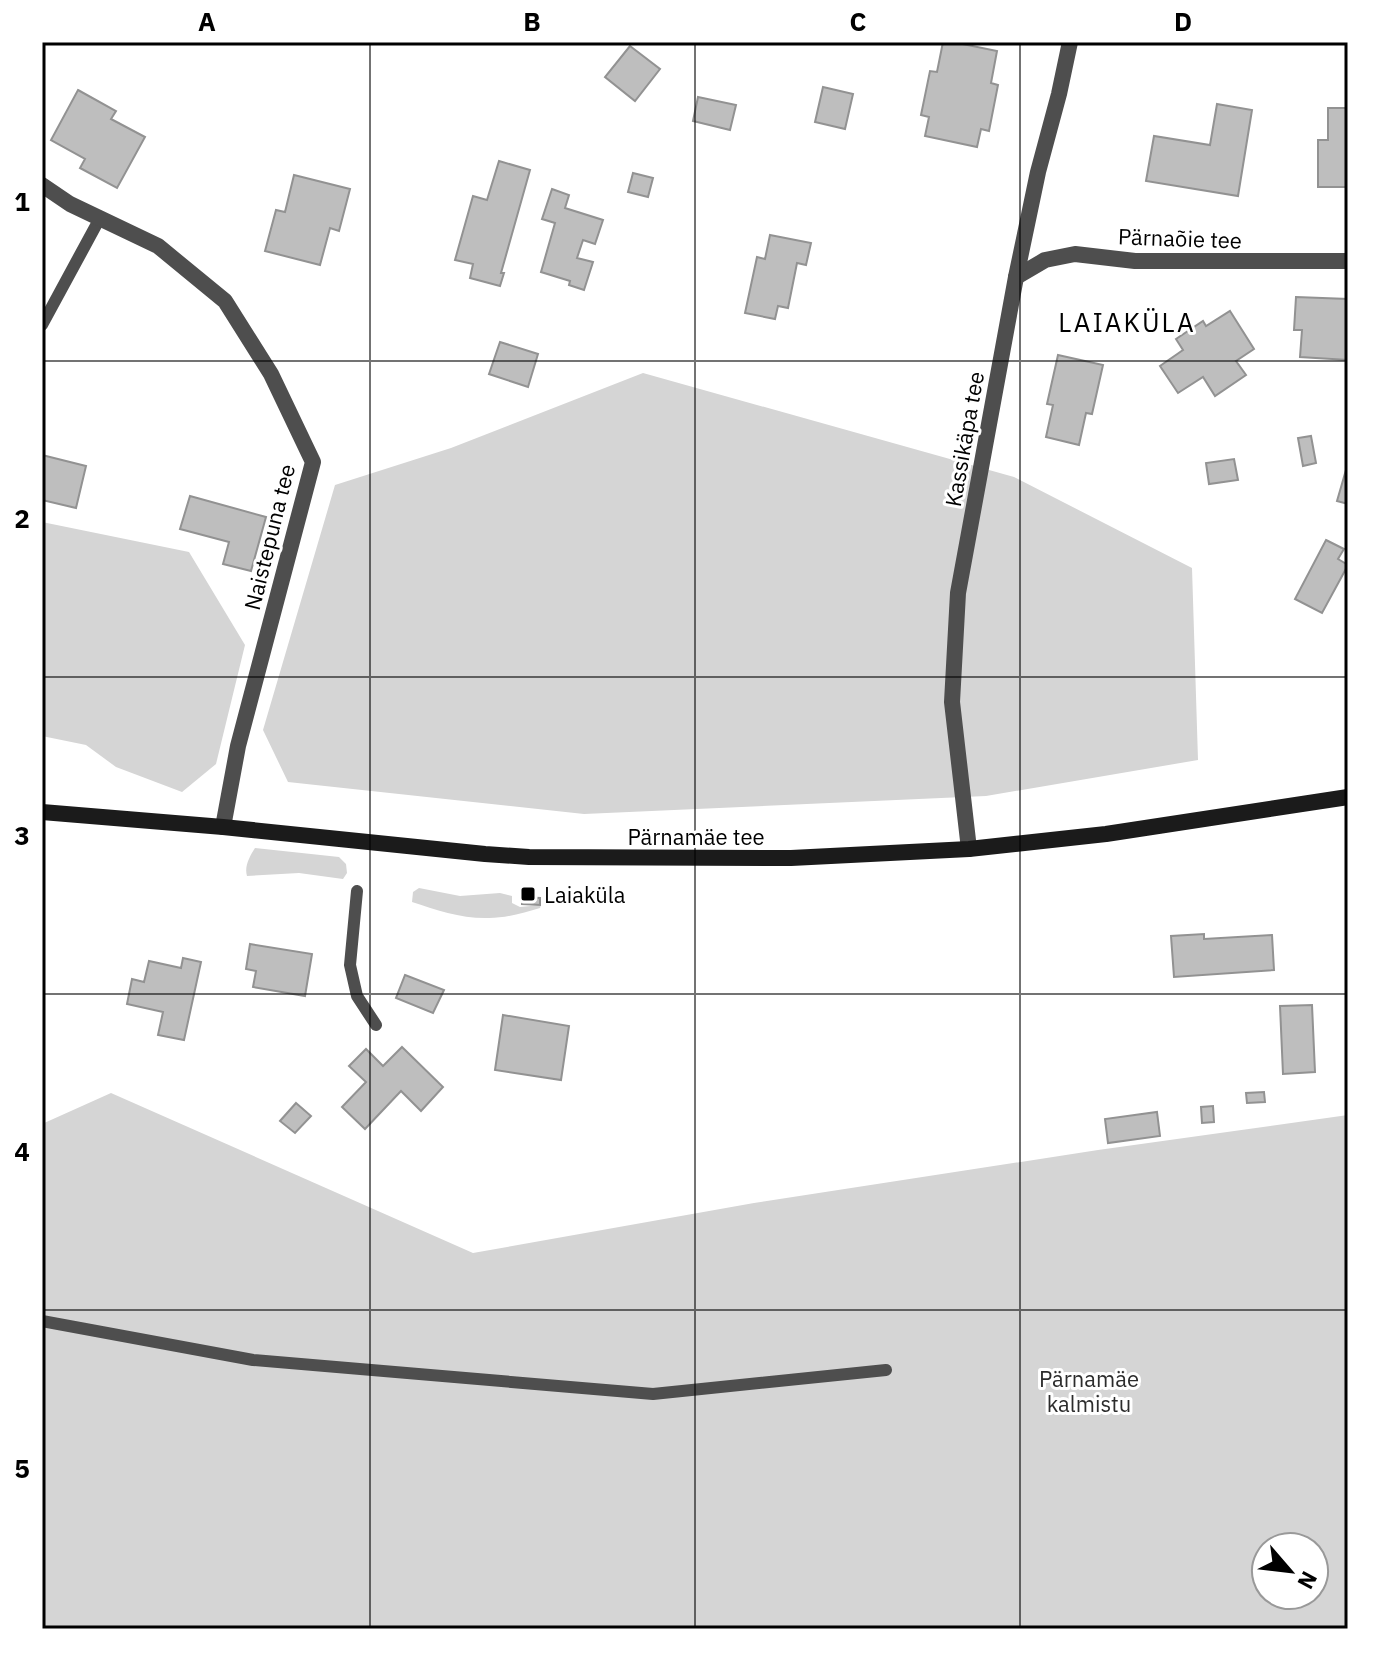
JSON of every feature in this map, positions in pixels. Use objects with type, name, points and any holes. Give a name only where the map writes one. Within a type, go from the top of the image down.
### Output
[{"type":"main road","name":"Pärnamäe tee","points":[[42,812],[529,857],[791,858],[969,849],[1106,834],[1348,797]]},
{"type":"street","name":"Kassikäpa tee","points":[[969,849],[952,702],[958,593],[1016,277],[1070,42]]},
{"type":"street","name":"Naistepuna tee","points":[[42,185],[70,204],[158,246],[225,301],[271,374],[313,462],[238,746],[223,827]]},
{"type":"street","name":"Pärnaõie tee","points":[[1016,277],[1045,260],[1075,254],[1135,261],[1348,261]]},
{"type":"lane","points":[[42,325],[100,218]]},
{"type":"lane","points":[[357,891],[350,965],[357,996],[376,1025]]},
{"type":"lane","points":[[42,1321],[253,1360],[653,1394],[886,1370]]},
{"type":"green space","points":[[643,373],[1014,477],[1192,568],[1198,760],[986,796],[584,814],[288,782],[263,730],[335,485],[451,448]]},
{"type":"green space","points":[[42,522],[189,552],[245,645],[216,764],[182,792],[116,767],[86,745],[42,736]]},
{"type":"green space","points":[[255,848],[339,857],[346,864],[347,873],[343,879],[299,873],[247,876],[249,858]]},
{"type":"green space","points":[[419,888],[460,896],[500,893],[512,896],[512,903],[520,907],[541,905],[540,908],[508,916],[469,917],[412,902],[413,892]]},
{"type":"green space","name":"Pärnamäe kalmistu","points":[[111,1093],[473,1253],[754,1203],[1348,1115],[1348,1629],[42,1629],[42,1124]]},
{"type":"building","points":[[943,42],[997,51],[991,83],[998,85],[989,131],[981,129],[977,147],[925,136],[929,117],[921,115],[930,71],[937,72]]},
{"type":"building","points":[[630,46],[660,69],[635,101],[605,77]]},
{"type":"building","points":[[823,87],[853,94],[845,129],[815,122]]},
{"type":"building","points":[[78,90],[116,111],[111,119],[145,137],[117,188],[80,168],[85,159],[51,140]]},
{"type":"building","points":[[698,97],[736,105],[730,130],[693,121]]},
{"type":"building","points":[[1217,104],[1252,110],[1238,196],[1146,181],[1154,136],[1210,145]]},
{"type":"building","points":[[1328,108],[1348,108],[1348,187],[1318,187],[1318,140],[1328,140]]},
{"type":"building","points":[[499,161],[530,170],[500,286],[470,278],[473,264],[455,260],[473,196],[487,200]]},
{"type":"building","points":[[633,173],[653,178],[648,197],[628,192]]},
{"type":"building","points":[[294,175],[350,189],[339,231],[330,228],[320,265],[265,251],[276,210],[285,212]]},
{"type":"building","points":[[552,189],[569,195],[565,208],[603,220],[595,244],[583,240],[577,258],[593,262],[584,290],[569,285],[570,281],[541,272],[555,223],[542,219]]},
{"type":"building","points":[[770,235],[811,243],[806,265],[797,263],[788,308],[778,306],[775,319],[745,313],[757,257],[765,259]]},
{"type":"building","points":[[1296,297],[1348,299],[1348,360],[1300,357],[1302,330],[1294,330]]},
{"type":"building","points":[[1230,311],[1254,349],[1236,361],[1246,375],[1215,396],[1203,377],[1178,393],[1160,366],[1183,350],[1176,339],[1203,321],[1206,326]]},
{"type":"building","points":[[500,342],[538,354],[528,387],[489,374]]},
{"type":"building","points":[[1058,355],[1103,365],[1092,414],[1086,413],[1079,445],[1046,437],[1053,405],[1047,404]]},
{"type":"building","points":[[1311,436],[1316,463],[1303,466],[1298,438]]},
{"type":"building","points":[[42,455],[86,466],[76,508],[42,500]]},
{"type":"building","points":[[1234,459],[1238,480],[1209,484],[1206,463]]},
{"type":"building","points":[[1348,463],[1348,504],[1337,501]]},
{"type":"building","points":[[190,496],[266,517],[251,571],[223,564],[229,542],[180,529]]},
{"type":"building","points":[[1326,540],[1344,549],[1338,559],[1348,565],[1322,613],[1295,599]]},
{"type":"building","points":[[522,897],[540,898],[540,905],[522,904]]},
{"type":"building","points":[[1204,934],[1204,939],[1272,935],[1274,970],[1174,977],[1171,936]]},
{"type":"building","points":[[250,944],[312,954],[305,996],[253,987],[256,971],[246,969]]},
{"type":"building","points":[[183,958],[201,962],[184,1040],[158,1035],[163,1012],[127,1004],[132,979],[144,982],[149,961],[181,968]]},
{"type":"building","points":[[405,975],[444,990],[433,1013],[396,998]]},
{"type":"building","points":[[1312,1005],[1315,1072],[1283,1074],[1280,1006]]},
{"type":"building","points":[[503,1015],[569,1026],[561,1080],[495,1070]]},
{"type":"building","points":[[402,1047],[443,1087],[421,1111],[401,1091],[365,1129],[342,1107],[366,1082],[349,1066],[366,1049],[383,1066]]},
{"type":"building","points":[[1264,1092],[1265,1102],[1247,1103],[1246,1093]]},
{"type":"building","points":[[296,1103],[311,1116],[295,1133],[280,1121]]},
{"type":"building","points":[[1213,1106],[1214,1122],[1202,1123],[1201,1107]]},
{"type":"building","points":[[1157,1112],[1160,1136],[1108,1143],[1105,1119]]},
{"type":"place","name":"Laiaküla","points":[[528,894]]},
{"type":"district","name":"LAIAKÜLA","points":[[1127,322]]}]
